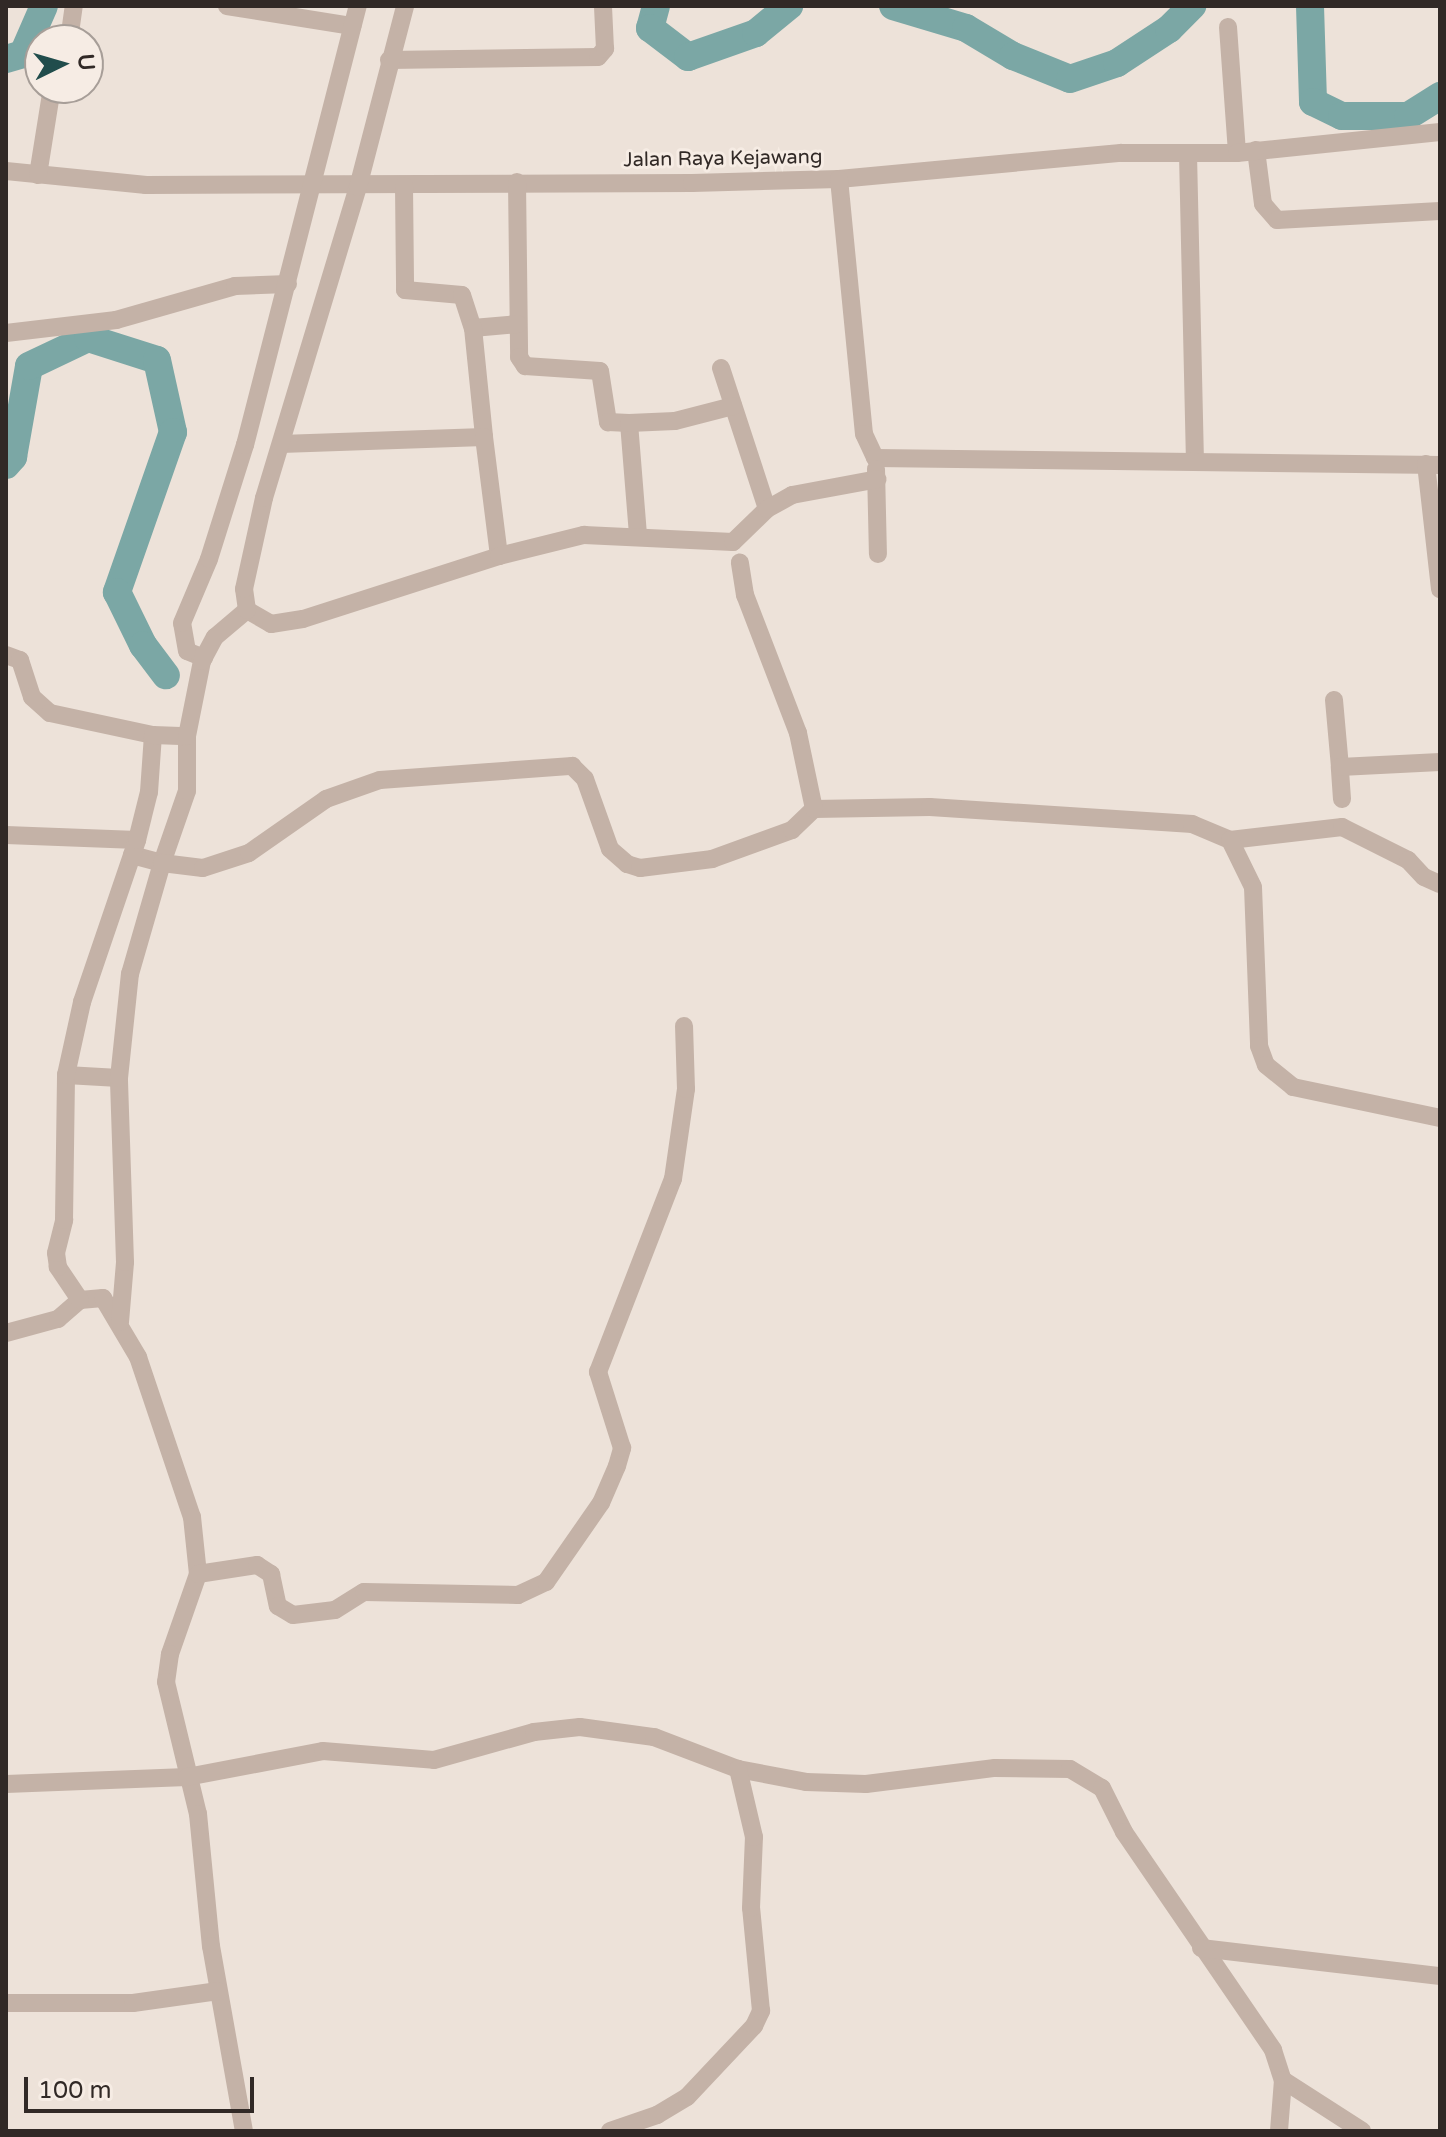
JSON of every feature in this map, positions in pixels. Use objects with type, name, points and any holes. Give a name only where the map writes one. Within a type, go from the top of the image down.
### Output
[{"type":"street","points":[[227,6],[352,26]]},
{"type":"street","points":[[203,659],[187,651],[182,623],[209,559],[288,284],[358,6]]},
{"type":"street","points":[[405,6],[281,444],[244,589],[247,610],[261,622],[283,623],[499,556],[584,535],[733,542],[767,509],[812,488],[878,479]]},
{"type":"street","points":[[389,60],[583,61],[603,54],[603,6]]},
{"type":"street","points":[[1228,27],[1237,153]]},
{"type":"street","points":[[38,175],[49,104]]},
{"type":"street","name":"Jalan Raya Kejawang","points":[[6,171],[146,185],[310,187],[839,179],[1121,153],[1237,153],[1440,132]]},
{"type":"street","points":[[1256,150],[1263,204],[1277,220],[1440,211]]},
{"type":"street","points":[[1188,154],[1195,458]]},
{"type":"street","points":[[839,179],[864,434],[875,458],[878,479],[878,554]]},
{"type":"street","points":[[517,182],[518,324],[523,365],[597,368],[608,422],[675,421],[733,406]]},
{"type":"street","points":[[404,186],[405,290],[462,295],[473,328],[499,556]]},
{"type":"street","points":[[6,333],[116,320],[235,286],[288,284]]},
{"type":"street","points":[[473,328],[518,324]]},
{"type":"street","points":[[721,368],[767,509]]},
{"type":"street","points":[[629,423],[638,536]]},
{"type":"street","points":[[281,444],[484,437]]},
{"type":"street","points":[[875,458],[1195,458],[1433,464],[1440,589]]},
{"type":"street","points":[[740,562],[745,595],[787,695],[814,809]]},
{"type":"street","points":[[244,2131],[218,1991],[198,1814],[166,1682],[170,1654],[198,1574],[192,1517],[138,1357],[120,1322],[103,1298],[76,1294],[58,1267],[64,1220],[71,1075],[82,1002],[147,855],[187,791],[187,736],[203,659],[215,637],[247,610]]},
{"type":"street","points":[[6,655],[20,660],[32,697],[50,713],[153,735],[187,736]]},
{"type":"street","points":[[1334,700],[1342,799]]},
{"type":"street","points":[[120,1322],[125,1262],[111,1078],[147,855],[153,735]]},
{"type":"street","points":[[1340,767],[1440,762]]},
{"type":"street","points":[[6,835],[147,855],[203,868],[249,853],[326,799],[380,780],[575,766],[617,860],[640,868],[712,859],[757,845],[792,830],[814,809],[930,807],[1192,824],[1230,840],[1342,827],[1408,860],[1424,877],[1440,884]]},
{"type":"street","points":[[1230,840],[1253,887],[1259,1046],[1266,1065],[1293,1087],[1440,1118]]},
{"type":"street","points":[[198,1574],[257,1565],[271,1574],[278,1606],[293,1615],[335,1610],[364,1592],[518,1595],[546,1582],[601,1503],[622,1448],[598,1372],[673,1179],[686,1089],[684,1026]]},
{"type":"street","points":[[71,1075],[111,1078]]},
{"type":"street","points":[[6,1333],[58,1319],[76,1294]]},
{"type":"street","points":[[6,1784],[187,1777],[323,1751],[434,1760],[534,1732],[580,1727],[654,1737],[738,1769],[806,1782],[866,1784],[1033,1766],[1089,1776],[1102,1788],[1124,1832],[1201,1948],[1255,2020],[1283,2080],[1279,2131]]},
{"type":"street","points":[[610,2131],[657,2115],[687,2097],[754,2026],[761,2011],[751,1908],[754,1837],[738,1769]]},
{"type":"street","points":[[1201,1948],[1440,1976]]},
{"type":"street","points":[[6,2003],[133,2003],[218,1991]]},
{"type":"street","points":[[1283,2080],[1362,2131]]},
{"type":"waterway","points":[[6,59],[23,54],[44,6]]},
{"type":"waterway","points":[[656,6],[650,28],[688,57],[756,33],[789,6]]},
{"type":"waterway","points":[[893,6],[966,28],[1013,56],[1070,79],[1117,63],[1169,29],[1192,6]]},
{"type":"waterway","points":[[1310,6],[1313,102],[1342,116],[1408,116],[1440,96]]},
{"type":"waterway","points":[[6,465],[13,457],[29,366],[88,338],[157,360],[173,432],[117,592],[143,645],[166,675]]}]
